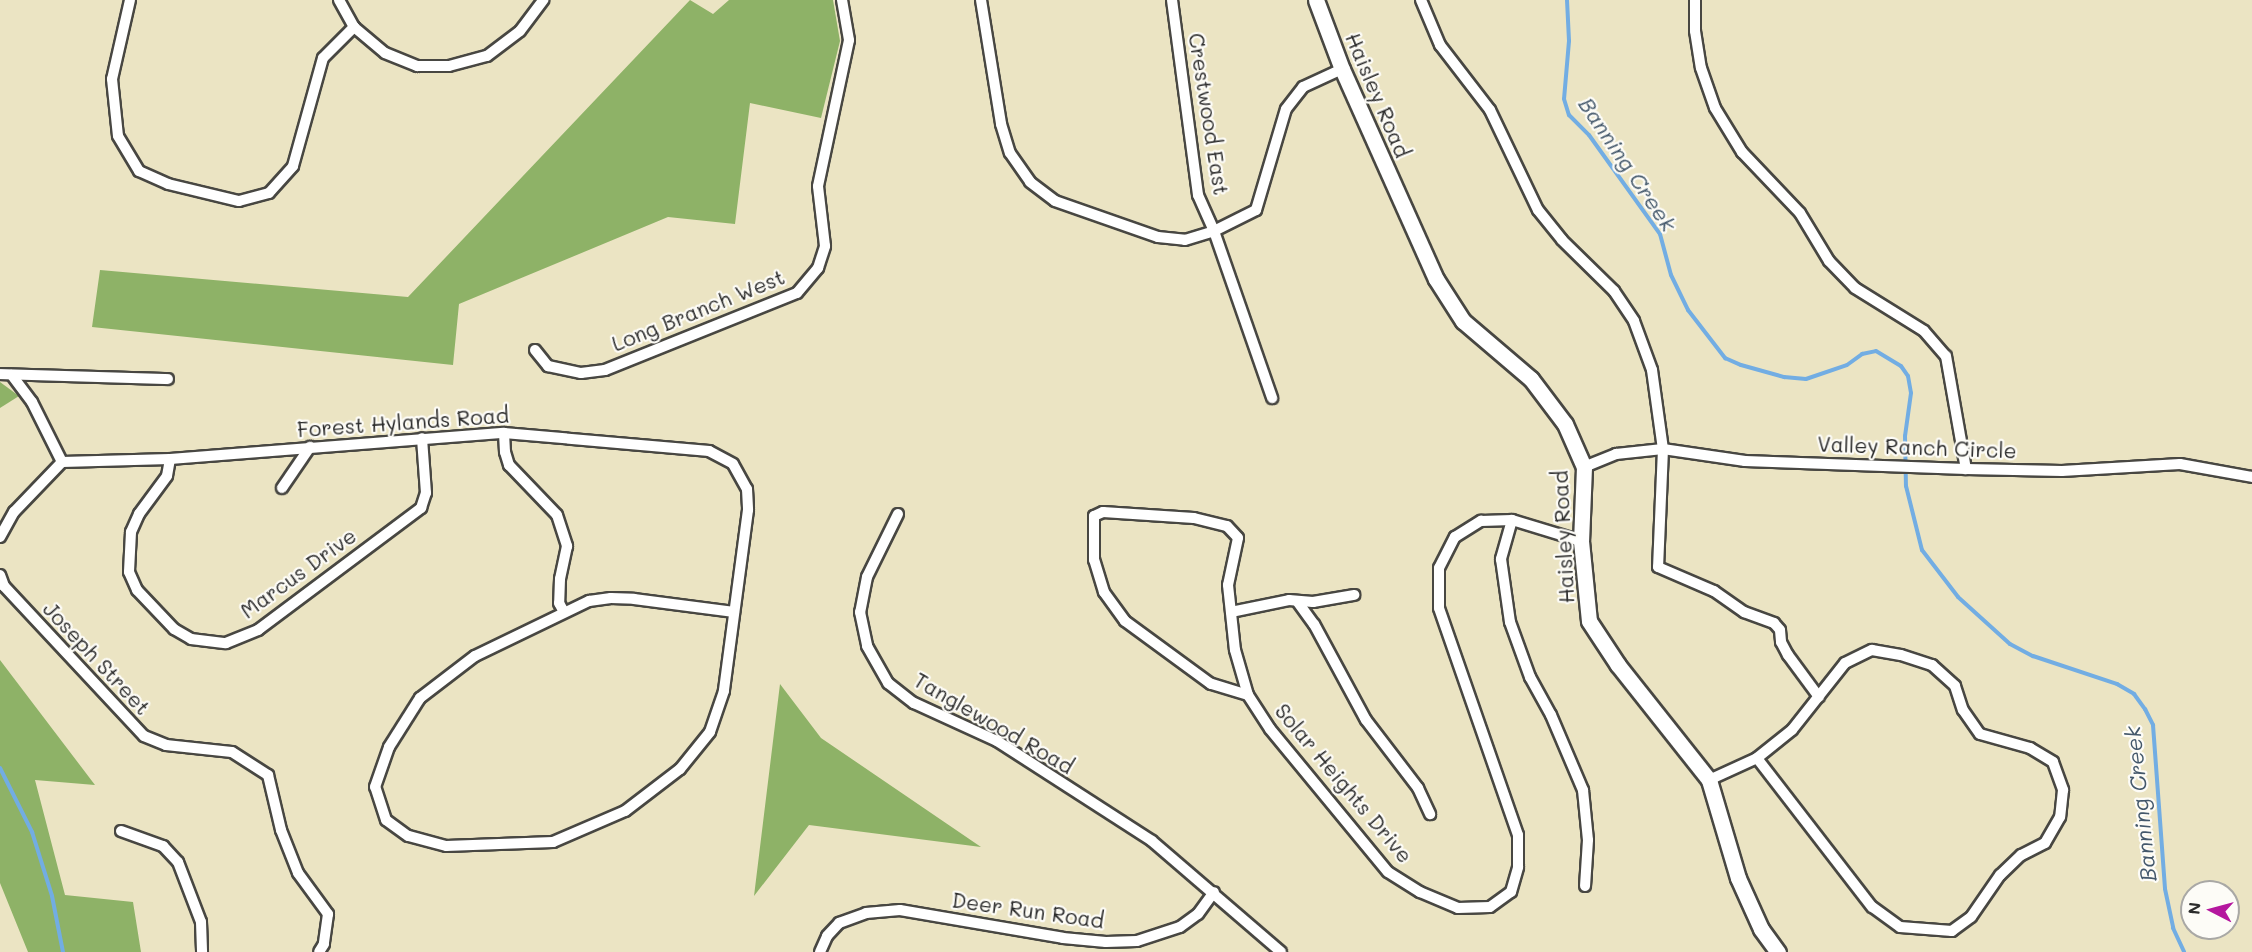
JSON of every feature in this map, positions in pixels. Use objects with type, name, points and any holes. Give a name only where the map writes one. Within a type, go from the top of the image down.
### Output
[{"type":"street","points":[[130,0],[112,79],[118,136],[139,171],[168,184],[239,201],[269,193],[293,166],[323,57],[354,27]]},
{"type":"street","points":[[339,0],[354,27],[385,52],[417,66],[449,66],[487,56],[520,31],[543,0]]},
{"type":"street","name":"Long Branch West","points":[[535,350],[548,366],[581,373],[605,370],[797,292],[818,268],[825,246],[818,186],[849,40],[842,0]]},
{"type":"street","points":[[981,0],[1002,124],[1010,153],[1030,182],[1055,201],[1158,237],[1185,240],[1214,231],[1256,210],[1286,109],[1303,87],[1342,69]]},
{"type":"street","name":"Crestwood East","points":[[1172,0],[1198,195],[1214,231],[1272,398]]},
{"type":"street","name":"Haisley Road","points":[[1316,0],[1342,69],[1436,279],[1463,321],[1531,379],[1565,424],[1584,467],[1581,541],[1589,621],[1618,664],[1709,780],[1738,878],[1761,929],[1778,952]]},
{"type":"street","points":[[1421,0],[1440,45],[1490,110],[1538,210],[1562,240],[1614,291],[1635,321],[1652,370],[1663,449],[1658,567],[1714,591],[1744,612],[1774,623],[1780,630],[1781,642],[1788,655],[1819,697]]},
{"type":"street","points":[[1695,0],[1695,31],[1701,68],[1714,108],[1742,152],[1800,213],[1829,261],[1855,288],[1924,331],[1946,356],[1966,469]]},
{"type":"street","points":[[0,374],[168,379]]},
{"type":"street","points":[[0,537],[14,512],[62,462],[32,402],[12,375]]},
{"type":"street","points":[[504,433],[505,452],[509,465],[558,515],[567,546],[560,579],[559,603],[564,612]]},
{"type":"street","name":"Forest Hylands Road","points":[[62,462],[171,459],[504,433],[710,451],[733,464],[747,489],[748,510],[724,691],[710,732],[680,769],[626,811],[553,842],[446,846],[408,836],[386,820],[375,787],[389,747],[420,699],[475,656],[589,601],[611,598],[734,612]]},
{"type":"street","name":"Marcus Drive","points":[[171,459],[167,476],[139,514],[131,532],[129,572],[137,590],[174,629],[191,639],[226,643],[258,630],[421,508],[426,493],[422,438]]},
{"type":"street","points":[[282,488],[310,447]]},
{"type":"street","name":"Valley Ranch Circle","points":[[1584,467],[1616,454],[1663,449],[1745,462],[1966,469],[2062,471],[2180,464],[2252,477]]},
{"type":"street","name":"Solar Heights Drive","points":[[1231,612],[1228,585],[1238,538],[1227,526],[1194,518],[1103,512],[1094,516],[1092,524],[1094,560],[1104,592],[1125,621],[1211,684],[1248,695],[1270,729],[1388,872],[1420,892],[1458,908],[1490,907],[1511,892],[1518,867],[1518,835],[1439,608],[1439,568],[1455,537],[1481,521],[1512,520],[1581,541]]},
{"type":"street","name":"Tanglewood Road","points":[[898,514],[867,577],[860,612],[867,646],[888,683],[914,703],[996,741],[1142,835],[1214,892],[1281,952]]},
{"type":"street","points":[[1512,520],[1502,559],[1510,622],[1530,677],[1551,716],[1583,790],[1588,840],[1585,886]]},
{"type":"street","name":"Joseph Street","points":[[0,575],[4,586],[144,736],[166,745],[232,752],[268,775],[281,830],[298,873],[328,914],[324,944],[319,952]]},
{"type":"street","points":[[1248,695],[1235,650],[1231,612],[1297,601],[1313,602],[1354,595]]},
{"type":"street","points":[[1297,601],[1314,624],[1366,720],[1418,788],[1430,814]]},
{"type":"street","points":[[1709,780],[1757,758],[1792,730],[1845,663],[1872,651],[1901,655],[1932,665],[1955,686],[1963,710],[1980,734],[2030,748],[2053,762],[2063,790],[2060,817],[2045,843],[2021,855],[2000,874],[1971,917],[1952,932],[1900,927],[1872,907],[1757,758]]},
{"type":"street","points":[[121,831],[164,846],[178,862],[201,922],[202,952]]},
{"type":"street","name":"Deer Run Road","points":[[820,952],[827,936],[839,923],[866,913],[900,910],[1063,938],[1106,942],[1137,941],[1180,927],[1198,914],[1214,892]]},
{"type":"green space","points":[[690,0],[713,14],[729,0],[833,0],[840,41],[821,118],[750,103],[735,224],[668,217],[459,304],[453,365],[92,327],[100,270],[408,297]]},
{"type":"green space","points":[[0,382],[19,396],[0,408]]},
{"type":"green space","points":[[0,660],[95,785],[35,780],[65,895],[133,902],[141,952],[28,952],[0,883]]},
{"type":"green space","points":[[780,684],[821,738],[981,847],[809,825],[754,896]]},
{"type":"waterway","name":"Banning Creek","points":[[1567,0],[1569,41],[1564,99],[1569,115],[1589,135],[1660,234],[1671,275],[1688,310],[1725,358],[1784,377],[1806,379],[1847,365],[1862,354],[1876,351],[1901,366],[1908,376],[1911,393],[1905,436],[1906,486],[1922,550],[1958,597],[2010,644],[2033,656],[2117,684],[2134,694],[2145,709],[2153,725],[2165,889],[2173,928],[2184,952]]},
{"type":"waterway","points":[[0,768],[32,832],[52,896],[63,952]]}]
